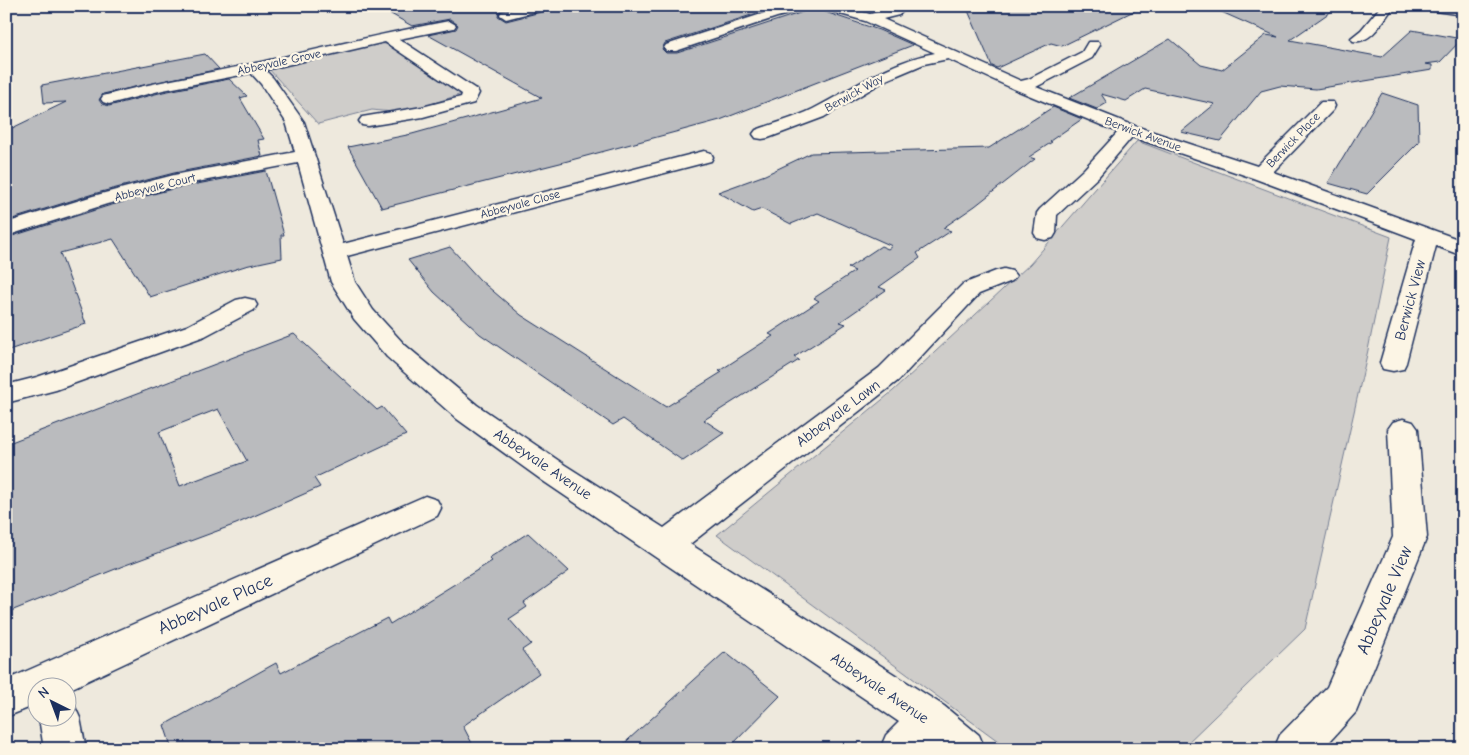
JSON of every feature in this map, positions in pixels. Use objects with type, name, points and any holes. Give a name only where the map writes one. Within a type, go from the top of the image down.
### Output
[{"type":"street","points":[[506,15],[541,6]]},
{"type":"street","points":[[671,48],[772,14],[802,6]]},
{"type":"street","name":"Berwick Avenue","points":[[827,6],[870,18],[947,55],[1129,130],[1260,174],[1463,250]]},
{"type":"street","points":[[870,18],[894,12],[902,6]]},
{"type":"street","points":[[1358,38],[1366,33],[1388,6]]},
{"type":"street","points":[[1428,6],[1463,11]]},
{"type":"street","name":"Abbeyvale Grove","points":[[109,98],[138,90],[254,68],[387,37],[449,26]]},
{"type":"street","points":[[368,121],[423,112],[468,100],[471,93],[387,37]]},
{"type":"street","points":[[1020,86],[1035,82],[1087,54],[1093,45]]},
{"type":"street","name":"Berwick Way","points":[[762,134],[818,113],[881,77],[920,60],[947,55]]},
{"type":"street","name":"Abbeyvale Avenue","points":[[254,68],[267,81],[295,122],[336,252],[343,282],[363,314],[396,351],[425,378],[467,412],[554,473],[928,719],[964,749]]},
{"type":"street","name":"Berwick Place","points":[[1260,174],[1326,106]]},
{"type":"street","points":[[1045,233],[1047,213],[1091,173],[1129,130]]},
{"type":"street","name":"Abbeyvale Court","points":[[6,230],[52,214],[156,185],[234,168],[306,156]]},
{"type":"street","name":"Abbeyvale Close","points":[[336,252],[704,157]]},
{"type":"street","name":"Berwick View","points":[[1394,363],[1427,237]]},
{"type":"street","name":"Abbeyvale Lawn","points":[[665,545],[889,374],[971,289],[1004,276]]},
{"type":"street","points":[[6,394],[46,384],[196,332],[245,305]]},
{"type":"street","name":"Abbeyvale View","points":[[1295,749],[1342,699],[1410,537],[1403,429]]},
{"type":"street","name":"Abbeyvale Place","points":[[63,678],[425,508]]},
{"type":"street","name":"Abbeyvale Place","points":[[6,699],[28,691]]},
{"type":"street","points":[[901,749],[928,719]]},
{"type":"street","points":[[61,728],[66,749]]},
{"type":"shaded area","points":[[377,43],[386,44],[468,92],[403,113],[372,110],[318,124],[268,68]]},
{"type":"shaded area","points":[[1137,141],[1391,237],[1368,350],[1305,629],[1181,749],[1009,749],[717,535],[893,391],[1030,264]]},
{"type":"building","points":[[377,6],[516,6],[499,11],[498,16],[506,21],[545,11],[549,6],[779,6],[665,43],[662,49],[666,53],[677,53],[806,11],[810,7],[879,30],[913,45],[720,120],[382,208],[348,147],[412,134],[542,98],[428,35],[456,29],[458,25],[450,19],[412,26]]},
{"type":"building","points":[[966,6],[1144,6],[1062,46],[1051,43],[997,68],[992,66]]},
{"type":"building","points":[[1208,6],[1339,6],[1290,40],[1382,57],[1412,30],[1462,39],[1440,62],[1425,64],[1432,65],[1432,70],[1316,89],[1280,86],[1261,91],[1220,141],[1181,132],[1215,104],[1145,89],[1126,101],[1101,94],[1107,103],[1097,109],[1069,98],[1170,39],[1201,65],[1222,70],[1266,35],[1278,37]]},
{"type":"building","points":[[205,54],[219,69],[103,94],[99,100],[102,104],[109,106],[163,92],[229,79],[247,96],[240,98],[264,139],[258,140],[262,156],[174,173],[93,194],[6,221],[6,131],[66,102],[44,103],[42,85]]},
{"type":"building","points":[[1382,93],[1418,105],[1419,142],[1367,194],[1328,183]]},
{"type":"building","points":[[1053,107],[1082,119],[1029,157],[1035,159],[975,206],[943,228],[951,231],[917,253],[920,258],[879,287],[886,290],[840,322],[846,324],[794,357],[799,360],[704,420],[724,433],[683,461],[623,419],[613,425],[480,334],[434,292],[408,260],[450,247],[480,280],[521,315],[666,407],[722,372],[719,371],[773,336],[769,334],[819,301],[814,298],[855,271],[848,268],[881,246],[888,249],[892,246],[818,213],[791,224],[762,209],[753,212],[718,192],[765,175],[811,153],[989,148]]},
{"type":"building","points":[[266,171],[284,235],[281,235],[282,258],[245,266],[150,297],[113,239],[60,253],[86,324],[6,351],[6,238],[108,206],[176,188]]},
{"type":"building","points":[[294,334],[377,410],[382,407],[406,435],[314,478],[320,487],[236,524],[123,566],[6,613],[6,444]],"holes":[[[218,409],[247,461],[180,486],[159,432]]]},
{"type":"building","points":[[528,533],[569,571],[524,603],[527,607],[509,619],[531,644],[522,650],[539,673],[463,726],[475,749],[172,749],[164,725],[276,663],[281,673],[387,618],[390,624],[492,561],[489,558]]},
{"type":"building","points":[[725,652],[780,696],[728,749],[618,749]]}]
